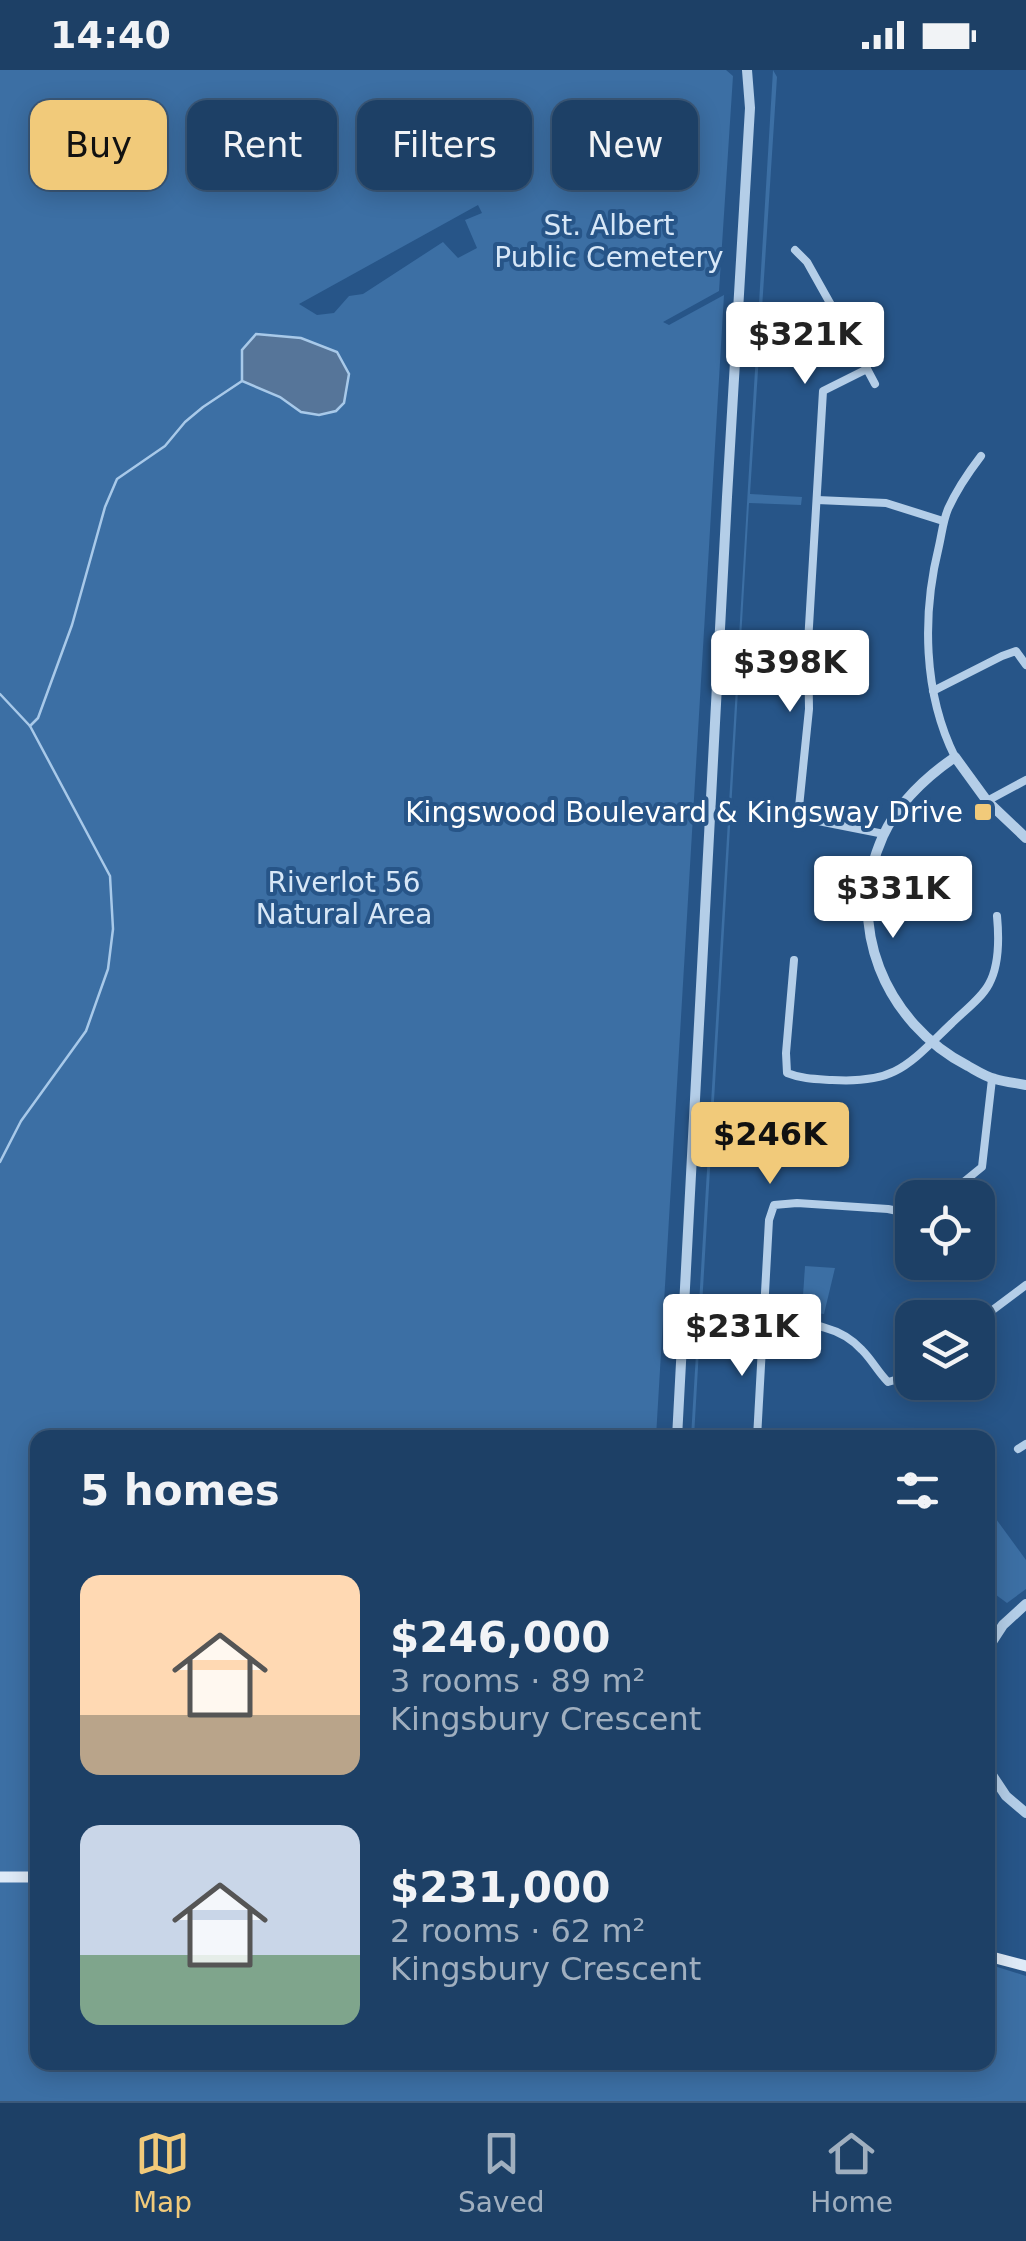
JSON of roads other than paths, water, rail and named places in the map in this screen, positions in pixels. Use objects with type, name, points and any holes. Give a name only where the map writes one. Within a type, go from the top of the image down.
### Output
[{"type":"main road","points":[[0,1876],[30,1877]]},
{"type":"main road","points":[[995,1958],[1026,1966]]},
{"type":"street","points":[[677,1430],[750,108],[748,70]]},
{"type":"street","points":[[794,250],[807,262],[875,384]]},
{"type":"street","points":[[867,370],[823,391],[808,643],[809,721],[798,817],[884,834]]},
{"type":"street","points":[[980,456],[959,486],[944,521],[934,563],[928,639],[933,691],[955,757],[987,802],[1026,838]]},
{"type":"street","points":[[817,500],[886,503],[944,521]]},
{"type":"street","points":[[933,691],[1016,652],[1026,665]]},
{"type":"street","points":[[955,757],[911,795],[884,834],[869,892],[875,952],[899,1007],[931,1044],[992,1079],[1026,1084]]},
{"type":"street","points":[[987,802],[1026,780]]},
{"type":"street","points":[[794,960],[787,1073],[800,1078],[870,1080],[898,1070],[931,1044],[989,984],[997,953],[998,916]]},
{"type":"street","points":[[965,1180],[982,1166],[992,1079]]},
{"type":"street","points":[[758,1430],[774,1205],[895,1210]]},
{"type":"street","points":[[995,1308],[1026,1285]]},
{"type":"street","points":[[764,1321],[836,1330],[862,1349],[888,1382],[895,1380]]},
{"type":"street","points":[[995,1638],[1026,1604]]},
{"type":"street","points":[[995,1782],[1026,1813]]},
{"type":"waterway","points":[[30,726],[38,718],[72,625],[105,507],[117,479],[165,446],[185,422],[242,381]]},
{"type":"waterway","points":[[0,694],[30,726],[110,876],[113,929],[108,969],[86,1031],[21,1121],[0,1162]]},
{"type":"place","name":"Kingswood Boulevard & Kingsway Drive","points":[[983,812]]},
{"type":"park label","name":"St. Albert Public Cemetery","points":[[609,241]]},
{"type":"park label","name":"Riverlot 56 Natural Area","points":[[344,898]]}]
